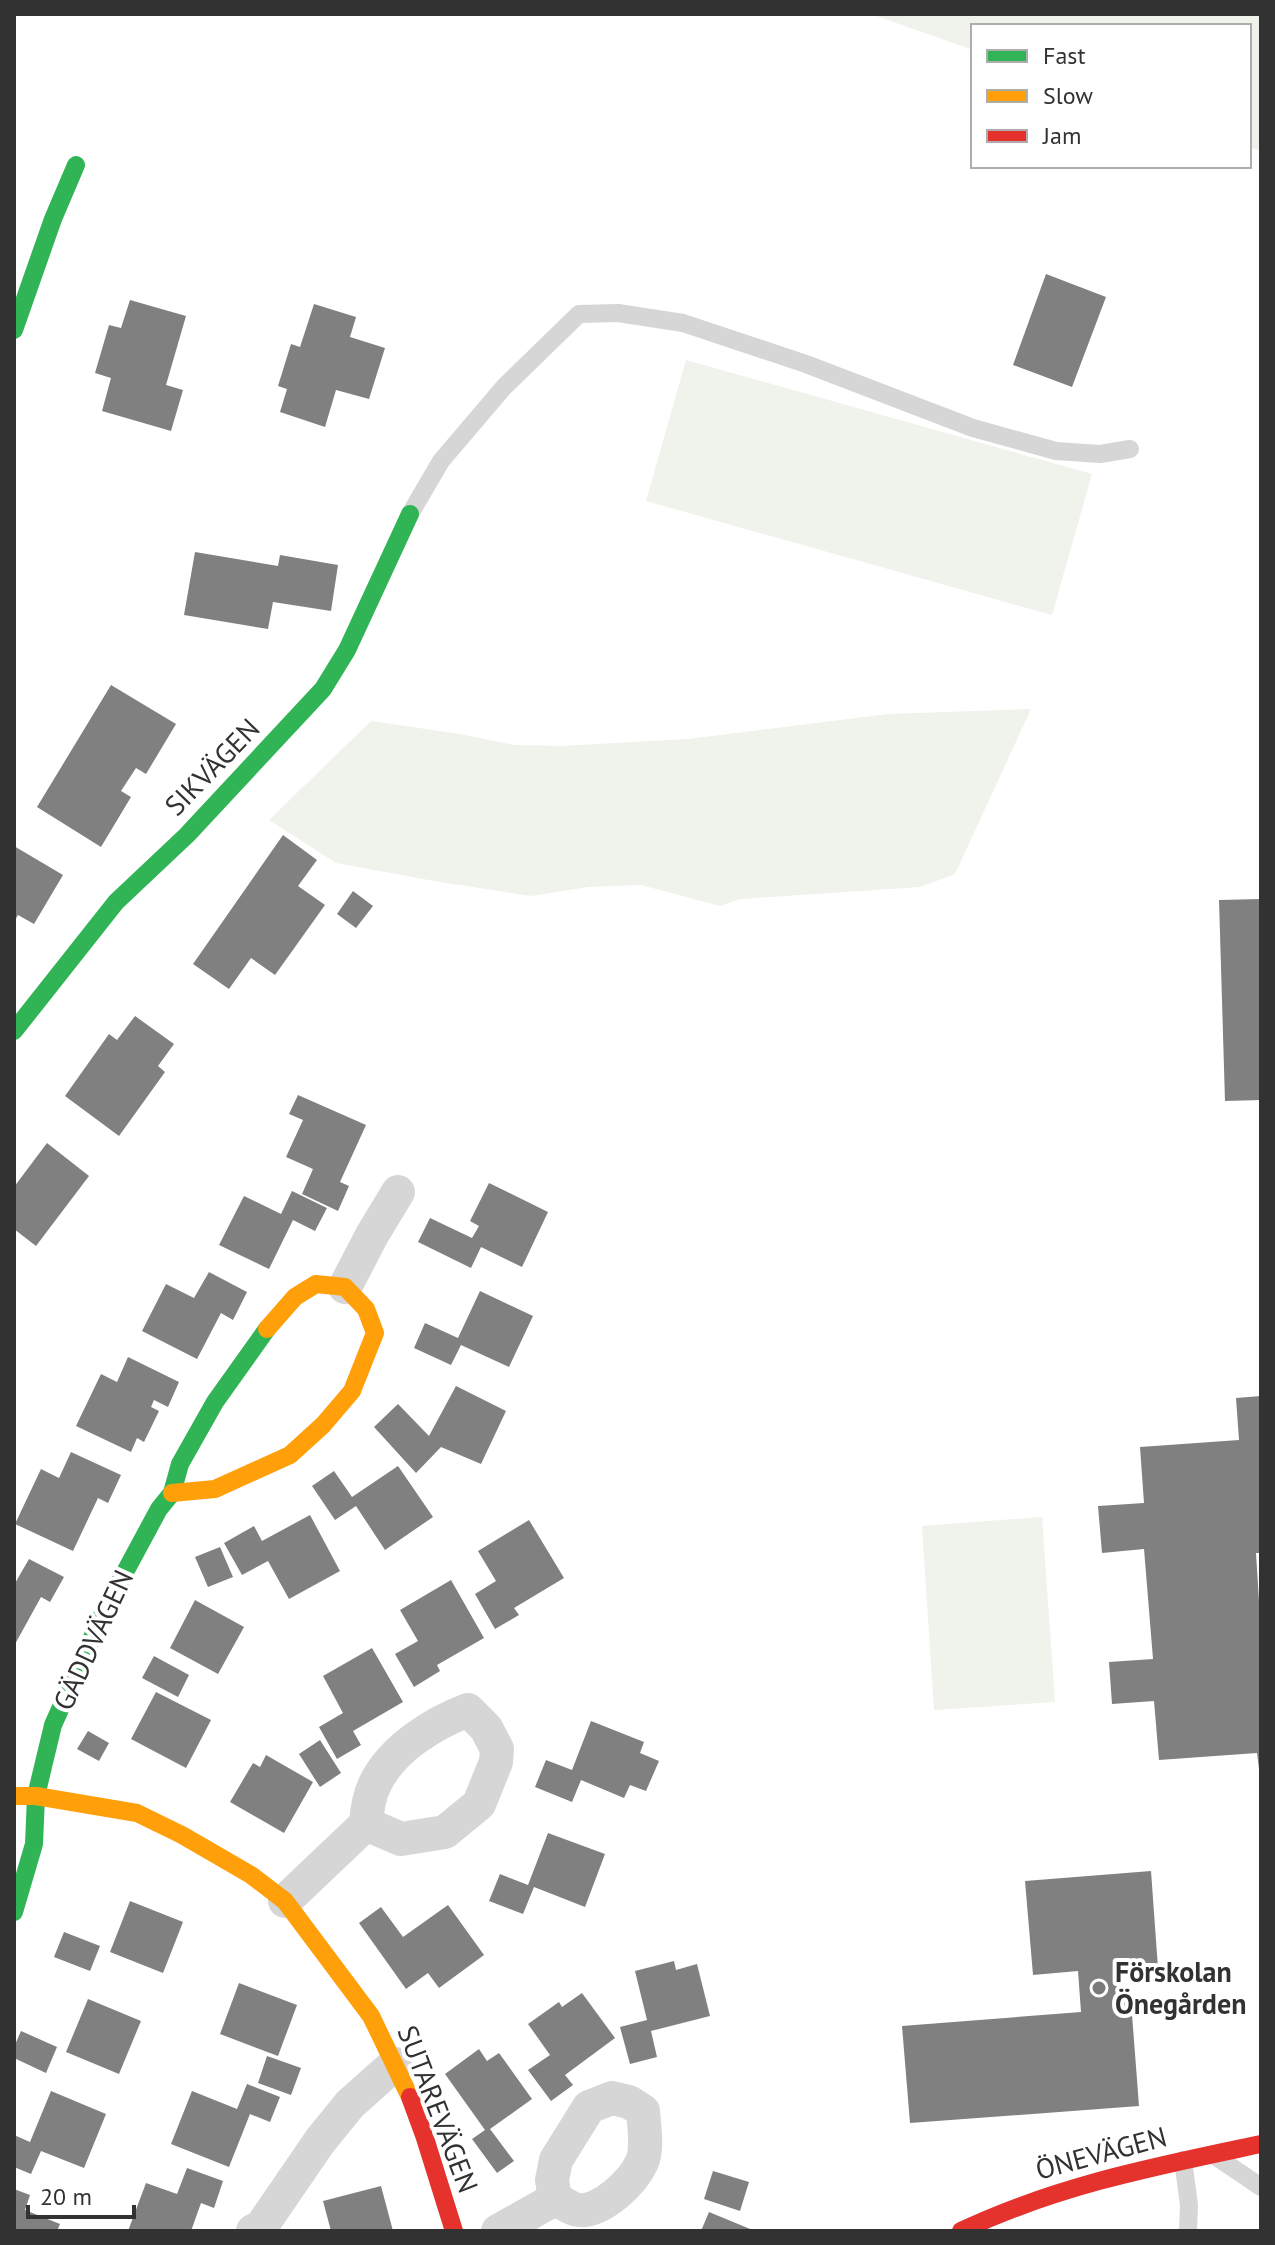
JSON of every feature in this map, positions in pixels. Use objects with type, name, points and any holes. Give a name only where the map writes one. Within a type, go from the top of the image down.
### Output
[{"type":"street","points":[[14,330],[53,219],[76,165]]},
{"type":"street","name":"SIKVÄGEN","points":[[14,1031],[116,902],[187,835],[323,689],[347,650],[410,514]]},
{"type":"street","points":[[172,1493],[215,1489],[290,1455],[323,1425],[352,1391],[375,1333],[366,1309],[345,1287],[398,1192]]},
{"type":"street","name":"GÄDDVÄGEN","points":[[14,1912],[34,1844],[36,1796],[53,1725],[90,1642],[159,1509],[172,1493],[180,1464],[215,1402],[274,1319],[295,1297],[316,1284],[345,1287]]},
{"type":"street","name":"SUTAREVÄGEN","points":[[14,1796],[36,1796],[137,1813],[251,1875],[285,1901],[371,2016],[395,2064],[425,2138],[454,2231]]},
{"type":"street","points":[[285,1901],[366,1824]]},
{"type":"street","points":[[260,2230],[320,2141],[350,2104],[395,2064]]},
{"type":"street","name":"ÖNEVÄGEN","points":[[961,2231],[1039,2198],[1099,2179],[1261,2144]]},
{"type":"street","points":[[498,2231],[555,2199]]},
{"type":"lane","points":[[410,514],[441,461],[504,387],[579,314],[618,313],[683,323],[806,364],[973,428],[1056,451],[1100,454],[1130,449]]},
{"type":"lane","points":[[1213,2154],[1261,2187]]},
{"type":"lane","points":[[1183,2160],[1189,2205],[1188,2231]]},
{"type":"shaded area","points":[[871,14],[1261,14],[1261,151],[1251,148],[1251,24],[971,24],[971,49]]},
{"type":"shaded area","points":[[686,360],[1092,474],[1052,615],[646,501]]},
{"type":"shaded area","points":[[1031,709],[955,874],[920,887],[740,899],[720,906],[641,885],[588,887],[531,896],[336,863],[269,820],[371,721],[514,745],[563,746],[688,739],[888,714]]},
{"type":"shaded area","points":[[1042,1517],[1055,1702],[934,1710],[922,1526]]},
{"type":"building","points":[[1046,274],[1106,297],[1072,387],[1013,365]]},
{"type":"building","points":[[130,300],[186,316],[166,385],[183,390],[171,431],[102,411],[111,378],[95,373],[109,325],[121,328]]},
{"type":"building","points":[[314,304],[356,317],[350,337],[385,348],[369,399],[336,390],[325,427],[280,412],[287,389],[278,386],[291,344],[300,347]]},
{"type":"building","points":[[195,552],[278,566],[280,555],[338,565],[331,611],[273,602],[268,629],[184,615]]},
{"type":"building","points":[[111,685],[176,724],[146,774],[136,768],[121,791],[131,797],[101,847],[37,807]]},
{"type":"building","points":[[283,835],[317,860],[298,886],[325,905],[275,975],[251,958],[229,989],[193,964]]},
{"type":"building","points":[[14,846],[63,875],[34,924],[18,915],[14,922]]},
{"type":"building","points":[[353,891],[373,906],[356,928],[337,914]]},
{"type":"building","points":[[1261,899],[1261,1100],[1225,1101],[1219,900]]},
{"type":"building","points":[[135,1016],[174,1044],[158,1066],[165,1072],[119,1136],[65,1096],[109,1034],[117,1040]]},
{"type":"building","points":[[298,1095],[366,1125],[340,1182],[349,1186],[338,1211],[302,1194],[313,1169],[286,1157],[303,1120],[289,1114]]},
{"type":"building","points":[[47,1143],[89,1176],[36,1246],[14,1229],[14,1187]]},
{"type":"building","points":[[489,1183],[548,1212],[522,1267],[481,1247],[471,1268],[418,1242],[430,1218],[472,1238],[479,1226],[470,1221]]},
{"type":"building","points":[[292,1191],[327,1208],[315,1231],[293,1220],[269,1269],[219,1245],[244,1196],[281,1214]]},
{"type":"building","points":[[209,1272],[247,1292],[233,1320],[221,1313],[197,1359],[142,1331],[166,1284],[194,1298]]},
{"type":"building","points":[[480,1291],[533,1316],[509,1367],[461,1345],[451,1365],[414,1348],[425,1323],[458,1338]]},
{"type":"building","points":[[128,1357],[179,1382],[168,1407],[154,1400],[151,1407],[159,1411],[144,1442],[137,1438],[131,1452],[76,1426],[101,1374],[117,1382]]},
{"type":"building","points":[[456,1386],[506,1411],[481,1464],[441,1447],[416,1473],[374,1427],[398,1404],[429,1436]]},
{"type":"building","points":[[1261,1396],[1261,1553],[1256,1553],[1261,1632],[1261,1769],[1257,1753],[1159,1760],[1154,1701],[1112,1704],[1109,1662],[1153,1659],[1144,1549],[1102,1553],[1098,1506],[1144,1503],[1140,1447],[1239,1440],[1236,1398]]},
{"type":"building","points":[[71,1452],[121,1475],[108,1503],[98,1498],[73,1551],[15,1524],[41,1469],[59,1478]]},
{"type":"building","points":[[398,1466],[433,1517],[385,1550],[356,1506],[335,1520],[312,1486],[334,1471],[352,1497]]},
{"type":"building","points":[[310,1515],[340,1571],[289,1599],[268,1561],[242,1575],[224,1543],[254,1526],[262,1541]]},
{"type":"building","points":[[529,1520],[564,1578],[514,1608],[519,1615],[495,1629],[475,1594],[496,1581],[478,1551]]},
{"type":"building","points":[[220,1547],[233,1577],[208,1587],[195,1557]]},
{"type":"building","points":[[29,1559],[64,1577],[50,1602],[41,1597],[14,1646],[14,1585]]},
{"type":"building","points":[[451,1580],[484,1638],[437,1665],[440,1671],[414,1687],[395,1654],[418,1641],[400,1610]]},
{"type":"building","points":[[195,1600],[244,1627],[218,1674],[170,1648]]},
{"type":"building","points":[[372,1648],[403,1702],[353,1731],[361,1745],[337,1759],[319,1727],[343,1713],[323,1676]]},
{"type":"building","points":[[154,1656],[189,1675],[178,1697],[142,1678]]},
{"type":"building","points":[[156,1692],[211,1720],[186,1768],[131,1739]]},
{"type":"building","points":[[591,1721],[644,1742],[640,1753],[659,1761],[646,1791],[630,1785],[624,1798],[581,1780],[572,1802],[535,1787],[546,1760],[572,1770]]},
{"type":"building","points":[[88,1731],[109,1743],[99,1761],[77,1749]]},
{"type":"building","points":[[320,1740],[341,1773],[320,1787],[299,1754]]},
{"type":"building","points":[[266,1755],[313,1782],[284,1833],[230,1802],[253,1763],[260,1767]]},
{"type":"building","points":[[548,1833],[605,1854],[585,1907],[534,1887],[523,1914],[489,1901],[500,1874],[528,1885]]},
{"type":"building","name":"Förskolan Önegården","points":[[1151,1871],[1158,1968],[1117,1971],[1119,2002],[1131,2001],[1139,2106],[910,2123],[902,2026],[1081,2012],[1078,1971],[1033,1975],[1025,1881]]},
{"type":"building","points":[[130,1901],[183,1922],[163,1973],[110,1952]]},
{"type":"building","points":[[448,1905],[484,1955],[439,1988],[428,1973],[406,1989],[359,1923],[381,1907],[403,1937]]},
{"type":"building","points":[[64,1932],[100,1946],[90,1971],[54,1957]]},
{"type":"building","points":[[674,1961],[676,1970],[697,1964],[710,2016],[651,2031],[657,2057],[630,2064],[620,2027],[647,2020],[635,1971]]},
{"type":"building","points":[[239,1983],[297,2005],[278,2056],[220,2034]]},
{"type":"building","points":[[582,1993],[615,2038],[565,2075],[573,2085],[551,2101],[528,2070],[550,2055],[528,2024],[559,2002],[562,2007]]},
{"type":"building","points":[[88,1999],[141,2021],[119,2074],[66,2052]]},
{"type":"building","points":[[21,2031],[57,2047],[46,2073],[14,2058],[14,2047]]},
{"type":"building","points":[[479,2049],[487,2061],[499,2053],[532,2099],[490,2129],[514,2161],[497,2173],[472,2139],[485,2130],[445,2074]]},
{"type":"building","points":[[267,2056],[301,2068],[291,2095],[258,2083]]},
{"type":"building","points":[[247,2084],[280,2097],[270,2122],[250,2114],[229,2167],[171,2144],[192,2091],[237,2109]]},
{"type":"building","points":[[51,2091],[106,2114],[84,2168],[41,2151],[31,2174],[14,2167],[14,2135],[30,2142]]},
{"type":"building","points":[[187,2168],[223,2181],[214,2208],[201,2203],[191,2231],[128,2231],[146,2183],[177,2194]]},
{"type":"building","points":[[713,2171],[749,2182],[740,2211],[704,2199]]},
{"type":"building","points":[[381,2186],[393,2231],[331,2231],[323,2201]]},
{"type":"building","points":[[14,2189],[30,2195],[25,2210],[60,2224],[57,2231],[14,2231]]},
{"type":"building","points":[[709,2212],[755,2231],[701,2231]]},
{"type":"traffic: fast","points":[[14,330],[53,219],[76,165]]},
{"type":"traffic: fast","points":[[14,1031],[116,902],[187,835],[323,689],[347,650],[410,514]]},
{"type":"traffic: fast","points":[[14,1912],[34,1844],[36,1796],[53,1725],[104,1611],[159,1509],[172,1493],[180,1464],[215,1402],[267,1329]]},
{"type":"traffic: slow","points":[[172,1493],[215,1489],[290,1455],[323,1425],[352,1391],[375,1333],[366,1309],[345,1287],[316,1284],[295,1297],[267,1329]]},
{"type":"traffic: slow","points":[[14,1796],[36,1796],[137,1813],[251,1875],[285,1901],[371,2016],[410,2097]]},
{"type":"traffic: jam","points":[[410,2097],[454,2231]]},
{"type":"traffic: jam","points":[[961,2231],[1071,2189],[1261,2144]]},
{"type":"place","name":"Förskolan Önegården","points":[[1099,1988]]}]
